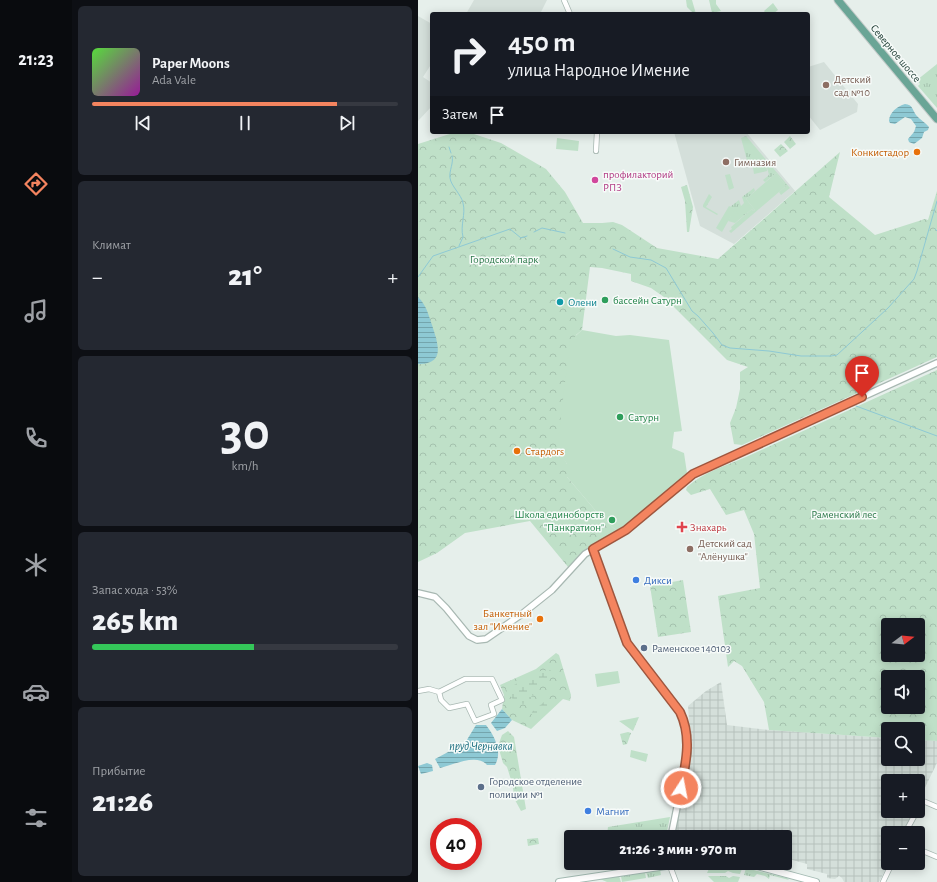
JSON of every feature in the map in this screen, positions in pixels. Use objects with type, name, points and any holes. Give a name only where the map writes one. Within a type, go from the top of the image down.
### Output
[{"type":"main road","name":"Северное шоссе","points":[[838,0],[937,119]]},
{"type":"main road","points":[[559,882],[633,870]]},
{"type":"main road","points":[[772,870],[816,882]]},
{"type":"street","points":[[564,0],[569,12]]},
{"type":"street","points":[[596,151],[597,134]]},
{"type":"street","points":[[418,593],[435,597],[469,636],[477,640],[481,640],[491,636],[552,590],[586,554],[626,530],[693,474],[937,363]]},
{"type":"street","points":[[593,549],[627,643],[680,712],[686,728],[688,753],[672,830]]},
{"type":"street","points":[[418,691],[429,689],[439,692],[464,679],[492,679],[502,700],[491,705],[494,714],[475,721],[467,704],[449,708],[441,700],[439,692]]},
{"type":"street","points":[[925,802],[937,807]]},
{"type":"street","points":[[925,852],[937,857]]},
{"type":"street","points":[[672,870],[676,882]]},
{"type":"street","points":[[884,882],[889,870]]},
{"type":"shaded area","points":[[474,0],[547,0],[541,12],[467,12]]},
{"type":"shaded area","points":[[418,16],[430,23],[430,66],[423,77],[430,82],[430,108],[418,121]]},
{"type":"shaded area","name":"Детский сад №10","points":[[824,62],[858,104],[857,112],[820,130],[810,118],[810,66]]},
{"type":"shaded area","name":"Гимназия","points":[[675,134],[748,134],[795,191],[734,244],[700,226]]},
{"type":"shaded area","points":[[721,682],[727,725],[769,730],[881,738],[881,766],[925,766],[925,740],[937,741],[937,763],[925,788],[925,774],[881,774],[881,818],[910,818],[906,826],[881,826],[881,870],[885,870],[879,882],[844,882],[839,876],[835,879],[827,878],[827,874],[807,869],[807,864],[792,860],[792,830],[675,830],[691,749],[688,706],[706,691]]},
{"type":"green space","points":[[686,0],[692,0],[695,12],[692,12],[687,7]]},
{"type":"green space","points":[[709,0],[716,0],[716,4],[721,11],[712,12]]},
{"type":"green space","points":[[773,3],[778,10],[776,12],[764,11]]},
{"type":"green space","points":[[937,64],[937,108],[918,86],[920,84],[917,80]]},
{"type":"green space","name":"Городской парк","points":[[450,134],[474,134],[501,143],[546,169],[565,192],[583,223],[613,222],[622,225],[657,248],[718,259],[840,152],[829,197],[875,235],[925,219],[928,220],[937,191],[937,357],[742,445],[734,444],[730,423],[736,408],[740,389],[740,372],[748,367],[727,360],[664,297],[651,288],[631,281],[631,274],[590,267],[582,330],[576,335],[563,457],[567,464],[567,477],[601,517],[617,531],[582,553],[568,567],[530,521],[465,533],[437,553],[418,562],[418,144]]},
{"type":"green space","points":[[746,136],[790,188],[781,195],[779,192],[786,186],[776,173],[765,182],[763,180],[769,175],[766,164],[753,168],[751,163],[748,164],[741,138]]},
{"type":"green space","points":[[790,136],[796,144],[790,149],[784,142]]},
{"type":"green space","points":[[557,138],[579,141],[578,151],[556,149]]},
{"type":"green space","points":[[781,144],[788,151],[780,157],[774,150]]},
{"type":"green space","points":[[766,164],[767,171],[754,174],[753,168]]},
{"type":"green space","points":[[776,173],[786,186],[731,233],[729,231],[732,229],[731,227],[752,209],[753,211],[755,210],[746,199]]},
{"type":"green space","points":[[730,174],[734,188],[729,190],[725,175]]},
{"type":"green space","points":[[687,185],[693,207],[689,232],[687,232],[685,201],[681,187]]},
{"type":"green space","points":[[754,188],[755,191],[746,199],[755,210],[753,211],[752,209],[735,223],[728,221],[734,209],[730,207],[739,200],[741,206],[744,203],[742,197]]},
{"type":"green space","points":[[709,194],[712,197],[706,207],[718,214],[717,215],[703,207]]},
{"type":"green space","points":[[746,203],[750,208],[740,216],[736,211]]},
{"type":"green space","points":[[729,206],[735,209],[722,232],[716,228]]},
{"type":"green space","name":"Сатурн","points":[[582,330],[616,336],[630,335],[669,340],[682,431],[674,432],[672,448],[684,453],[687,473],[617,531],[601,517],[567,477],[567,464],[557,450],[570,341]]},
{"type":"green space","name":"Раменский лес","points":[[937,370],[937,741],[925,740],[925,722],[881,722],[881,738],[769,730],[764,702],[742,666],[734,661],[728,667],[718,596],[760,588],[754,534],[744,510],[726,515],[710,489],[691,495],[686,490],[687,487],[700,477],[746,457]]},
{"type":"green space","points":[[683,580],[691,632],[658,637],[650,586]]},
{"type":"green space","points":[[556,653],[559,655],[571,695],[570,701],[563,699],[531,729],[512,720],[502,709],[504,695],[500,685],[536,669]]},
{"type":"green space","points":[[551,670],[546,680],[525,704],[516,703],[505,690],[540,671]]},
{"type":"green space","points":[[618,671],[620,683],[597,687],[595,674]]},
{"type":"green space","points":[[545,701],[549,708],[538,719],[531,722],[532,712]]},
{"type":"green space","points":[[639,717],[633,731],[619,721]]},
{"type":"green space","points":[[508,731],[514,737],[526,809],[521,811],[515,800],[507,767],[503,763],[498,746],[502,735]]},
{"type":"green space","points":[[628,732],[631,733],[627,744],[623,745],[620,734]]},
{"type":"green space","points":[[631,750],[648,754],[646,762],[630,757]]},
{"type":"green space","points":[[670,817],[667,830],[608,830],[608,827]]},
{"type":"green space","points":[[538,838],[539,844],[528,846],[527,839]]},
{"type":"green space","points":[[660,870],[661,875],[648,878],[646,872]]},
{"type":"green space","points":[[708,870],[742,870],[740,874],[728,871],[725,873],[707,873]]},
{"type":"green space","points":[[745,870],[754,870],[787,878],[789,880],[770,875],[769,879],[765,876],[757,874],[754,877],[744,875]]},
{"type":"green space","points":[[645,872],[646,878],[622,882],[621,876]]},
{"type":"green space","points":[[619,876],[621,882],[607,882],[600,879]]},
{"type":"green space","points":[[708,876],[726,876],[729,878],[733,876],[740,877],[738,882],[714,882]]},
{"type":"water","points":[[905,104],[911,106],[916,115],[929,127],[928,130],[924,132],[922,138],[914,144],[909,142],[908,139],[914,132],[916,126],[911,119],[905,117],[895,124],[890,123],[889,121],[890,115],[894,110]]},
{"type":"water","points":[[418,297],[428,314],[438,346],[438,352],[433,361],[418,364]]},
{"type":"water","name":"пруд Чернавка","points":[[502,709],[512,720],[505,728],[497,731],[491,723]]},
{"type":"water","name":"пруд Чернавка","points":[[476,725],[486,725],[492,734],[498,749],[495,765],[487,765],[477,760],[471,760],[440,768],[435,759],[465,743]]},
{"type":"water","name":"пруд Чернавка","points":[[427,763],[432,765],[433,771],[421,774],[418,766]]},
{"type":"waterway","points":[[449,147],[451,153]]},
{"type":"waterway","points":[[452,156],[450,178],[462,200],[464,207],[462,228],[463,237],[459,246]]},
{"type":"waterway","points":[[613,249],[630,257],[651,260],[666,268],[692,311],[722,345],[730,348],[769,351],[801,356],[831,356],[837,355],[888,308],[914,279],[937,201]]},
{"type":"waterway","points":[[534,232],[542,228],[565,233]]},
{"type":"waterway","points":[[418,277],[433,256],[510,229],[521,238],[527,236]]},
{"type":"waterway","points":[[856,406],[937,436]]},
{"type":"place","name":"Детский сад №10","points":[[826,85]]},
{"type":"place","name":"Конкистадор","points":[[917,152]]},
{"type":"place","name":"Гимназия","points":[[726,162]]},
{"type":"place","name":"профилакторий РПЗ","points":[[595,180]]},
{"type":"place","name":"бассейн Сатурн","points":[[605,300]]},
{"type":"place","name":"Олени","points":[[560,302]]},
{"type":"place","name":"Сатурн","points":[[620,417]]},
{"type":"place","name":"Стардогs","points":[[517,451]]},
{"type":"place","name":"Школа единоборств \"Панкратион\"","points":[[612,520]]},
{"type":"place","name":"Знахарь","points":[[682,527]]},
{"type":"place","name":"Детский сад \"Алёнушка\"","points":[[690,549]]},
{"type":"place","name":"Дикси","points":[[636,580]]},
{"type":"place","name":"Банкетный зал \"Имение\"","points":[[540,619]]},
{"type":"place","name":"Раменское 140103","points":[[644,648]]},
{"type":"place","name":"Городское отделение полиции №1","points":[[481,787]]},
{"type":"place","name":"Магнит","points":[[588,811]]},
{"type":"route","points":[[681,788],[688,753],[688,740],[683,718],[627,643],[593,549],[626,530],[693,474],[714,463],[743,452],[862,397]]}]
